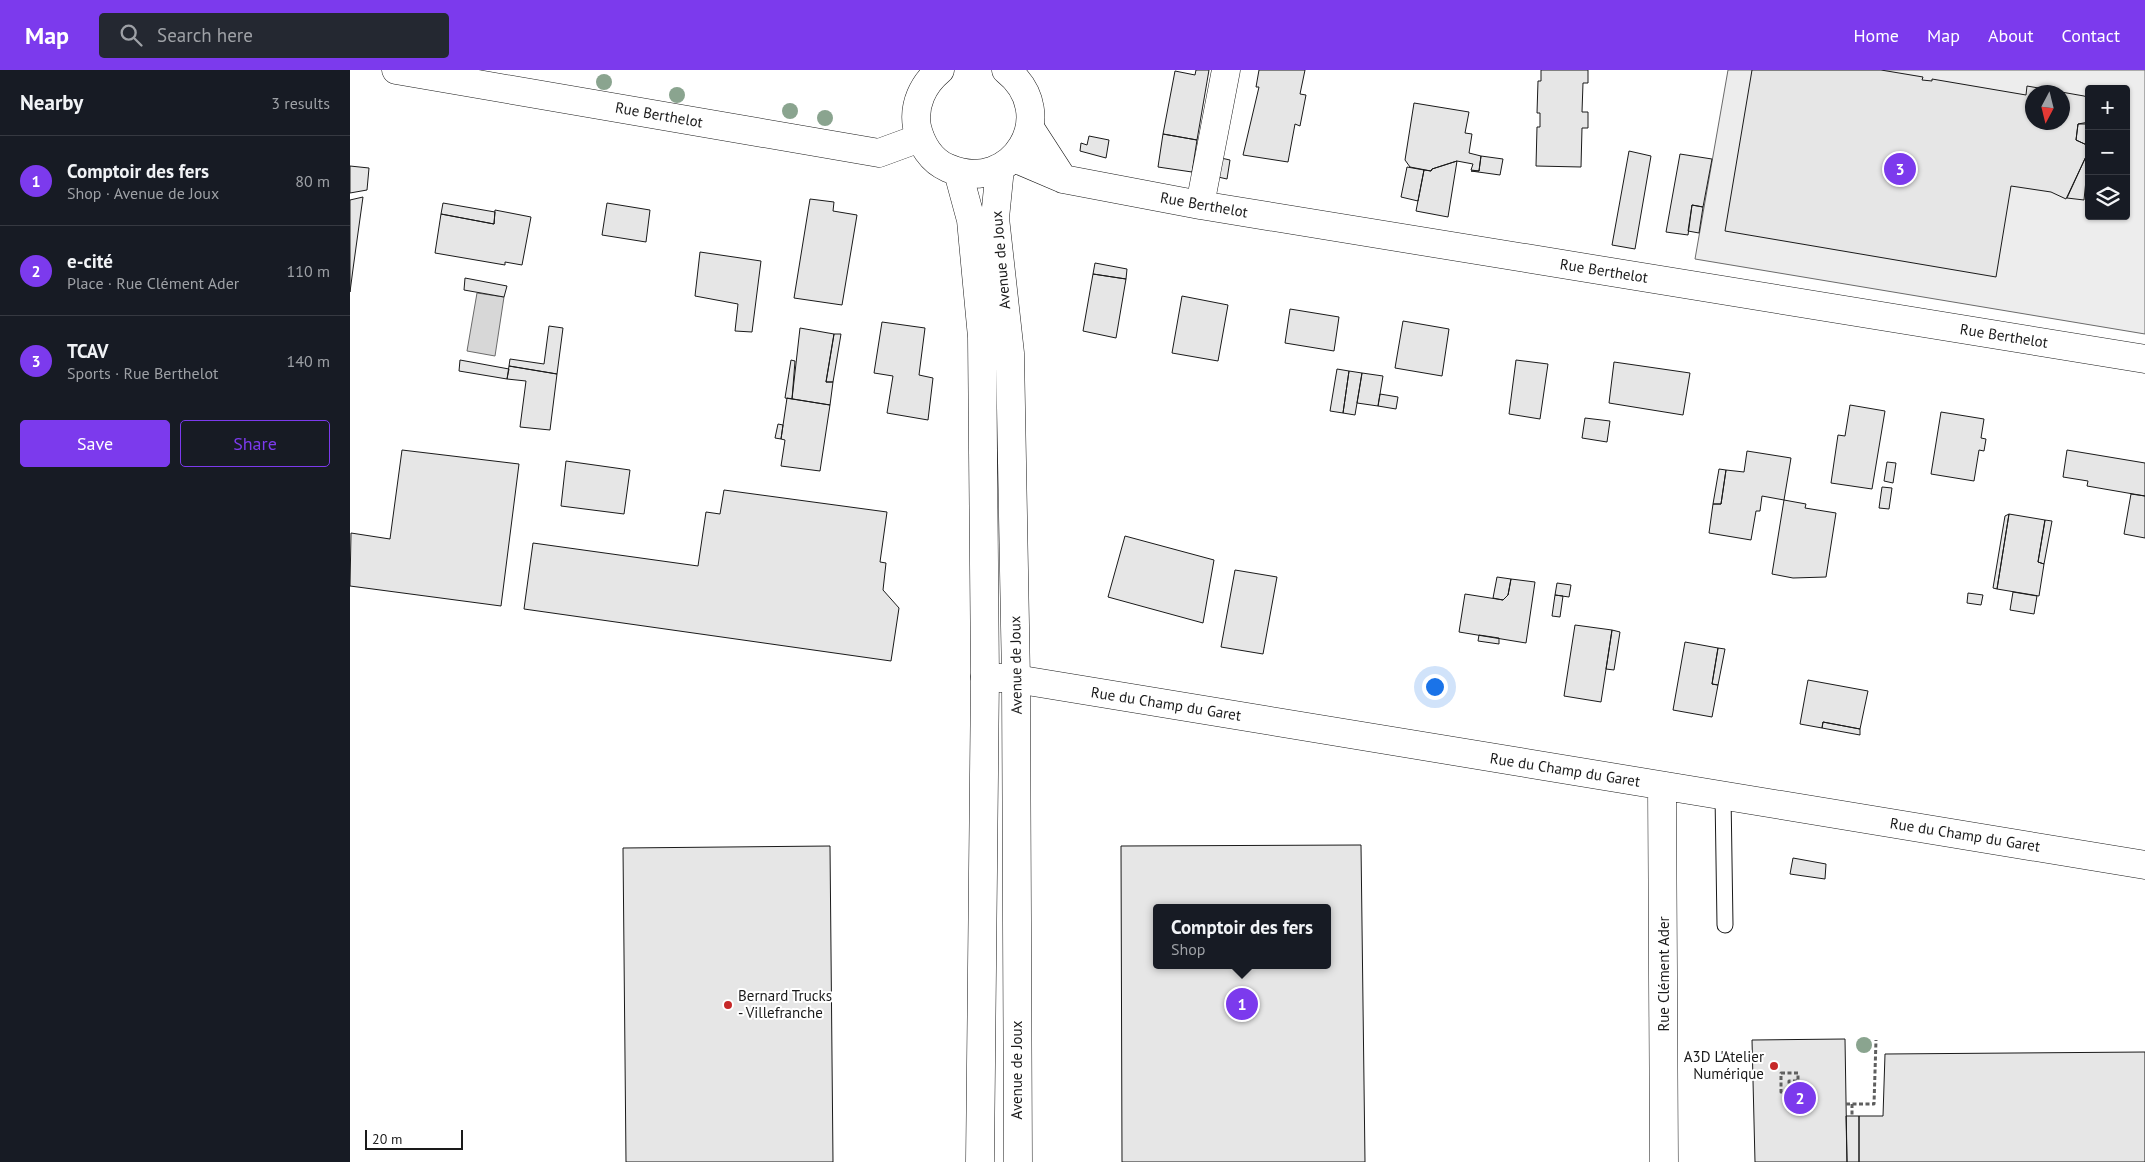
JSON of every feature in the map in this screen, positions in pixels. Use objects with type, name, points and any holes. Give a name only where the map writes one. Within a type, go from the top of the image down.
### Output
[{"type":"street","name":"Rue Berthelot","points":[[396,70],[879,153],[920,138]]},
{"type":"street","points":[[930,74],[918,99],[916,119],[920,138],[929,154],[942,166],[972,175],[1007,163],[1024,144],[1030,128],[1031,110],[1026,93],[1016,78],[1006,70]]},
{"type":"street","points":[[1200,205],[1226,70]]},
{"type":"street","points":[[1030,128],[1063,179]]},
{"type":"street","name":"Rue Berthelot","points":[[1007,163],[1063,179],[1200,205],[2145,359]]},
{"type":"street","name":"Avenue de Joux","points":[[1007,163],[995,218],[1010,353],[1016,679],[1018,1162]]},
{"type":"street","name":"Avenue de Joux","points":[[958,172],[971,220],[982,337],[985,676],[980,1162]]},
{"type":"street","name":"Rue du Champ du Garet","points":[[985,676],[1016,679],[2145,865]]},
{"type":"street","name":"Rue Clément Ader","points":[[1662,786],[1664,1162]]},
{"type":"lane","points":[[1723,795],[1726,925]]},
{"type":"path","points":[[1846,1104],[1874,1104],[1876,1040]]},
{"type":"path","points":[[1781,1073],[1798,1073],[1798,1081],[1789,1081],[1789,1092],[1781,1092],[1781,1073]]},
{"type":"path","points":[[1852,1104],[1852,1116]]},
{"type":"shaded area","points":[[1728,70],[2145,70],[2145,334],[1695,259]]},
{"type":"shaded area","points":[[477,293],[504,297],[495,356],[467,351]]},
{"type":"building","points":[[1196,70],[1209,70],[1197,140],[1163,134],[1175,71],[1195,75]]},
{"type":"building","points":[[1259,70],[1305,70],[1300,94],[1306,95],[1300,126],[1295,124],[1288,162],[1243,155],[1259,87],[1256,87]]},
{"type":"building","points":[[1541,70],[1588,70],[1588,83],[1583,83],[1582,112],[1588,112],[1588,128],[1582,128],[1581,167],[1536,166],[1537,127],[1540,127],[1540,113],[1537,113],[1538,81],[1541,81]]},
{"type":"building","points":[[1752,70],[1881,70],[1923,77],[1922,80],[1932,81],[1932,79],[2025,95],[2025,130],[2070,130],[2070,93],[2085,96],[2085,123],[2078,124],[2076,140],[2085,144],[2085,159],[2066,199],[2051,192],[2011,186],[1996,277],[1725,231]]},
{"type":"building","points":[[1414,103],[1469,112],[1465,133],[1472,134],[1469,153],[1481,156],[1479,171],[1471,170],[1473,164],[1457,161],[1432,169],[1431,171],[1410,167],[1405,160]]},
{"type":"building","points":[[2078,124],[2085,124],[2085,144],[2076,140]]},
{"type":"building","points":[[1163,134],[1197,140],[1192,172],[1158,167]]},
{"type":"building","points":[[1089,136],[1109,140],[1106,158],[1080,151],[1081,143],[1087,145]]},
{"type":"building","points":[[1629,151],[1651,156],[1635,249],[1612,245]]},
{"type":"building","points":[[1680,154],[1712,159],[1703,207],[1692,205],[1688,235],[1666,232]]},
{"type":"building","points":[[1481,156],[1503,159],[1500,175],[1471,171],[1479,171]]},
{"type":"building","points":[[1221,158],[1230,160],[1227,179],[1218,177]]},
{"type":"building","points":[[2085,159],[2084,200],[2067,198]]},
{"type":"building","points":[[1457,161],[1448,217],[1416,211],[1424,170],[1431,171],[1432,169]]},
{"type":"building","points":[[350,166],[369,168],[367,190],[350,193]]},
{"type":"building","points":[[1407,167],[1424,170],[1418,201],[1401,197]]},
{"type":"building","points":[[363,197],[353,269],[350,292],[350,200]]},
{"type":"building","points":[[810,199],[834,202],[833,211],[857,215],[842,305],[794,298]]},
{"type":"building","points":[[443,203],[495,212],[494,224],[441,214]]},
{"type":"building","points":[[607,203],[650,210],[646,242],[602,235]]},
{"type":"building","points":[[1692,205],[1703,207],[1699,233],[1688,231]]},
{"type":"building","points":[[495,210],[531,217],[522,265],[505,262],[505,265],[435,253],[441,214],[494,224]]},
{"type":"building","points":[[700,252],[761,261],[752,332],[735,331],[738,304],[695,296]]},
{"type":"building","points":[[1095,263],[1127,269],[1126,279],[1093,274]]},
{"type":"building","points":[[1093,274],[1126,279],[1116,338],[1083,331]]},
{"type":"building","points":[[465,278],[507,286],[504,297],[464,290]]},
{"type":"building","points":[[1182,296],[1228,305],[1218,361],[1172,353]]},
{"type":"building","points":[[1290,309],[1339,317],[1334,351],[1285,343]]},
{"type":"building","points":[[1403,321],[1449,329],[1442,376],[1395,368]]},
{"type":"building","points":[[882,322],[925,328],[919,375],[933,378],[928,420],[887,413],[893,376],[874,373]]},
{"type":"building","points":[[549,326],[563,328],[557,374],[509,366],[510,359],[544,364]]},
{"type":"building","points":[[800,328],[834,334],[826,382],[833,382],[830,405],[792,399]]},
{"type":"building","points":[[834,334],[841,334],[833,382],[826,382]]},
{"type":"building","points":[[460,360],[509,369],[507,379],[459,371]]},
{"type":"building","points":[[791,360],[795,361],[792,399],[785,398]]},
{"type":"building","points":[[1516,360],[1548,364],[1540,419],[1509,414]]},
{"type":"building","points":[[1614,362],[1690,373],[1683,415],[1609,403]]},
{"type":"building","points":[[509,366],[557,374],[550,430],[520,427],[526,381],[507,379]]},
{"type":"building","points":[[1337,369],[1349,371],[1343,413],[1330,411]]},
{"type":"building","points":[[1349,371],[1362,373],[1355,415],[1343,413]]},
{"type":"building","points":[[1362,373],[1383,376],[1378,406],[1357,403]]},
{"type":"building","points":[[1380,394],[1398,397],[1396,409],[1378,406]]},
{"type":"building","points":[[787,398],[830,405],[820,471],[781,466],[785,440],[781,439]]},
{"type":"building","points":[[1850,405],[1885,411],[1872,489],[1831,483],[1838,435],[1845,436]]},
{"type":"building","points":[[1941,412],[1984,419],[1981,438],[1986,439],[1984,451],[1979,450],[1974,481],[1931,474]]},
{"type":"building","points":[[1585,418],[1610,421],[1607,442],[1582,438]]},
{"type":"building","points":[[778,424],[783,425],[781,439],[775,438]]},
{"type":"building","points":[[402,450],[519,464],[501,606],[350,586],[351,533],[390,539]]},
{"type":"building","points":[[2067,450],[2145,463],[2145,496],[2087,486],[2088,481],[2063,477]]},
{"type":"building","points":[[1747,451],[1791,458],[1784,500],[1762,496],[1760,511],[1756,511],[1751,540],[1709,533],[1713,504],[1721,504],[1726,470],[1744,472]]},
{"type":"building","points":[[566,461],[630,470],[624,514],[561,506]]},
{"type":"building","points":[[1887,462],[1896,463],[1893,483],[1884,481]]},
{"type":"building","points":[[1719,469],[1726,470],[1721,504],[1713,504]]},
{"type":"building","points":[[1882,487],[1892,488],[1889,509],[1879,508]]},
{"type":"building","points":[[724,490],[887,512],[880,562],[886,563],[883,590],[899,608],[891,661],[524,609],[533,543],[698,566],[706,512],[720,514]]},
{"type":"building","points":[[2131,494],[2145,496],[2145,538],[2124,534]]},
{"type":"building","points":[[1784,500],[1806,504],[1805,508],[1836,513],[1826,577],[1793,578],[1772,574]]},
{"type":"building","points":[[2009,514],[1997,589],[1993,588],[2005,516]]},
{"type":"building","points":[[2009,514],[2045,520],[2038,562],[2044,564],[2039,596],[1997,589]]},
{"type":"building","points":[[2045,520],[2052,521],[2044,564],[2038,562]]},
{"type":"building","points":[[1125,536],[1214,560],[1203,623],[1108,597]]},
{"type":"building","points":[[1235,570],[1277,577],[1263,654],[1221,647]]},
{"type":"building","points":[[1497,577],[1511,579],[1508,595],[1503,600],[1493,598]]},
{"type":"building","points":[[1511,579],[1535,582],[1526,643],[1459,632],[1465,594],[1503,600],[1508,595]]},
{"type":"building","points":[[1557,583],[1571,585],[1569,597],[1555,595]]},
{"type":"building","points":[[2013,592],[2037,596],[2034,614],[2010,610]]},
{"type":"building","points":[[1968,593],[1983,595],[1981,605],[1967,603]]},
{"type":"building","points":[[1555,595],[1563,596],[1560,617],[1552,616]]},
{"type":"building","points":[[1575,625],[1612,630],[1601,702],[1564,696]]},
{"type":"building","points":[[1612,630],[1620,632],[1614,670],[1606,669]]},
{"type":"building","points":[[1479,635],[1499,638],[1499,644],[1478,641]]},
{"type":"building","points":[[1685,642],[1718,648],[1712,684],[1718,685],[1712,717],[1673,710]]},
{"type":"building","points":[[1718,648],[1725,649],[1718,685],[1712,684]]},
{"type":"building","points":[[1808,680],[1868,691],[1860,729],[1823,722],[1822,728],[1800,724]]},
{"type":"building","points":[[1823,722],[1860,729],[1860,735],[1822,728]]},
{"type":"building","points":[[1361,845],[1365,1162],[1122,1162],[1121,846]]},
{"type":"building","name":"Bernard Trucks - Villefranche","points":[[830,846],[833,1162],[626,1162],[623,848]]},
{"type":"building","points":[[1793,858],[1826,864],[1825,879],[1790,874]]},
{"type":"building","points":[[1845,1039],[1847,1162],[1755,1162],[1752,1040]]},
{"type":"building","points":[[2145,1052],[2145,1162],[1859,1162],[1859,1116],[1883,1116],[1885,1054]]},
{"type":"building","points":[[1846,1116],[1859,1116],[1859,1162],[1847,1162]]},
{"type":"place","name":"TCAV","points":[[1900,169]]},
{"type":"place","name":"Comptoir des fers","points":[[1242,1004]]},
{"type":"place","name":"Bernard Trucks - Villefranche","points":[[728,1005]]},
{"type":"place","name":"A3D L'Atelier Numérique","points":[[1774,1066]]},
{"type":"place","name":"e-cité","points":[[1800,1098]]}]
